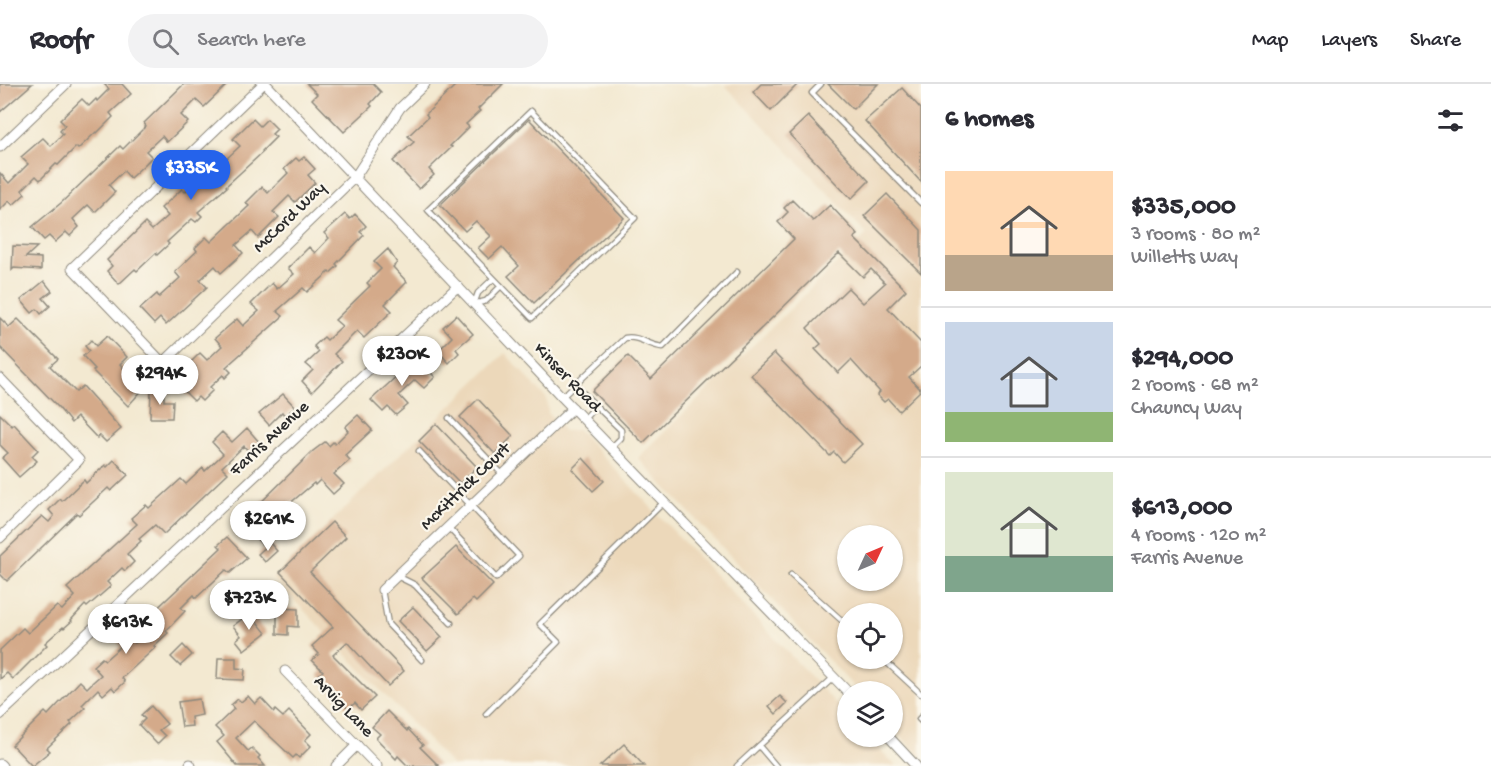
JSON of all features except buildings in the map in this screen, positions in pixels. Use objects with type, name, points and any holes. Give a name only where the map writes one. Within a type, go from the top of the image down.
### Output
[{"type":"street","points":[[0,147],[66,84]]},
{"type":"street","name":"Kinser Road","points":[[265,84],[562,398],[838,681]]},
{"type":"street","name":"McCord Way","points":[[265,84],[72,268],[163,363],[355,177],[400,108],[425,84]]},
{"type":"street","name":"Farris Avenue","points":[[0,715],[458,286]]},
{"type":"street","points":[[0,378],[79,460],[0,538]]},
{"type":"street","name":"McKittrick Court","points":[[382,590],[573,408]]},
{"type":"street","name":"Arvig Lane","points":[[285,671],[377,766]]},
{"type":"street","points":[[336,766],[357,745]]},
{"type":"street","points":[[898,747],[916,766]]},
{"type":"lane","points":[[821,84],[812,93],[921,203]]},
{"type":"lane","points":[[531,111],[635,218],[532,318],[501,286],[429,210],[531,111]]},
{"type":"lane","points":[[562,398],[625,338],[633,336],[654,346],[663,347],[737,272]]},
{"type":"lane","points":[[474,304],[478,293],[493,279]]},
{"type":"lane","points":[[474,304],[486,301],[501,286]]},
{"type":"lane","points":[[575,385],[622,434],[611,448]]},
{"type":"lane","points":[[584,419],[596,406]]},
{"type":"lane","points":[[449,418],[503,475]]},
{"type":"lane","points":[[419,451],[519,556],[496,578],[448,527]]},
{"type":"lane","points":[[486,714],[558,642],[540,624],[664,502]]},
{"type":"lane","points":[[791,575],[837,616]]},
{"type":"lane","points":[[397,576],[415,585],[451,623]]},
{"type":"lane","points":[[382,590],[388,624],[422,660]]},
{"type":"lane","points":[[894,669],[921,694]]},
{"type":"lane","points":[[737,766],[834,677]]},
{"type":"lane","points":[[759,746],[776,766]]},
{"type":"shaded area","points":[[724,84],[921,84],[921,758],[903,739],[903,681],[849,681],[837,669],[903,669],[903,603],[837,603],[837,669],[638,458],[867,234]]},
{"type":"shaded area","points":[[505,353],[547,399],[548,413],[564,431],[578,430],[837,704],[837,747],[878,747],[896,766],[453,766],[273,578]]}]
